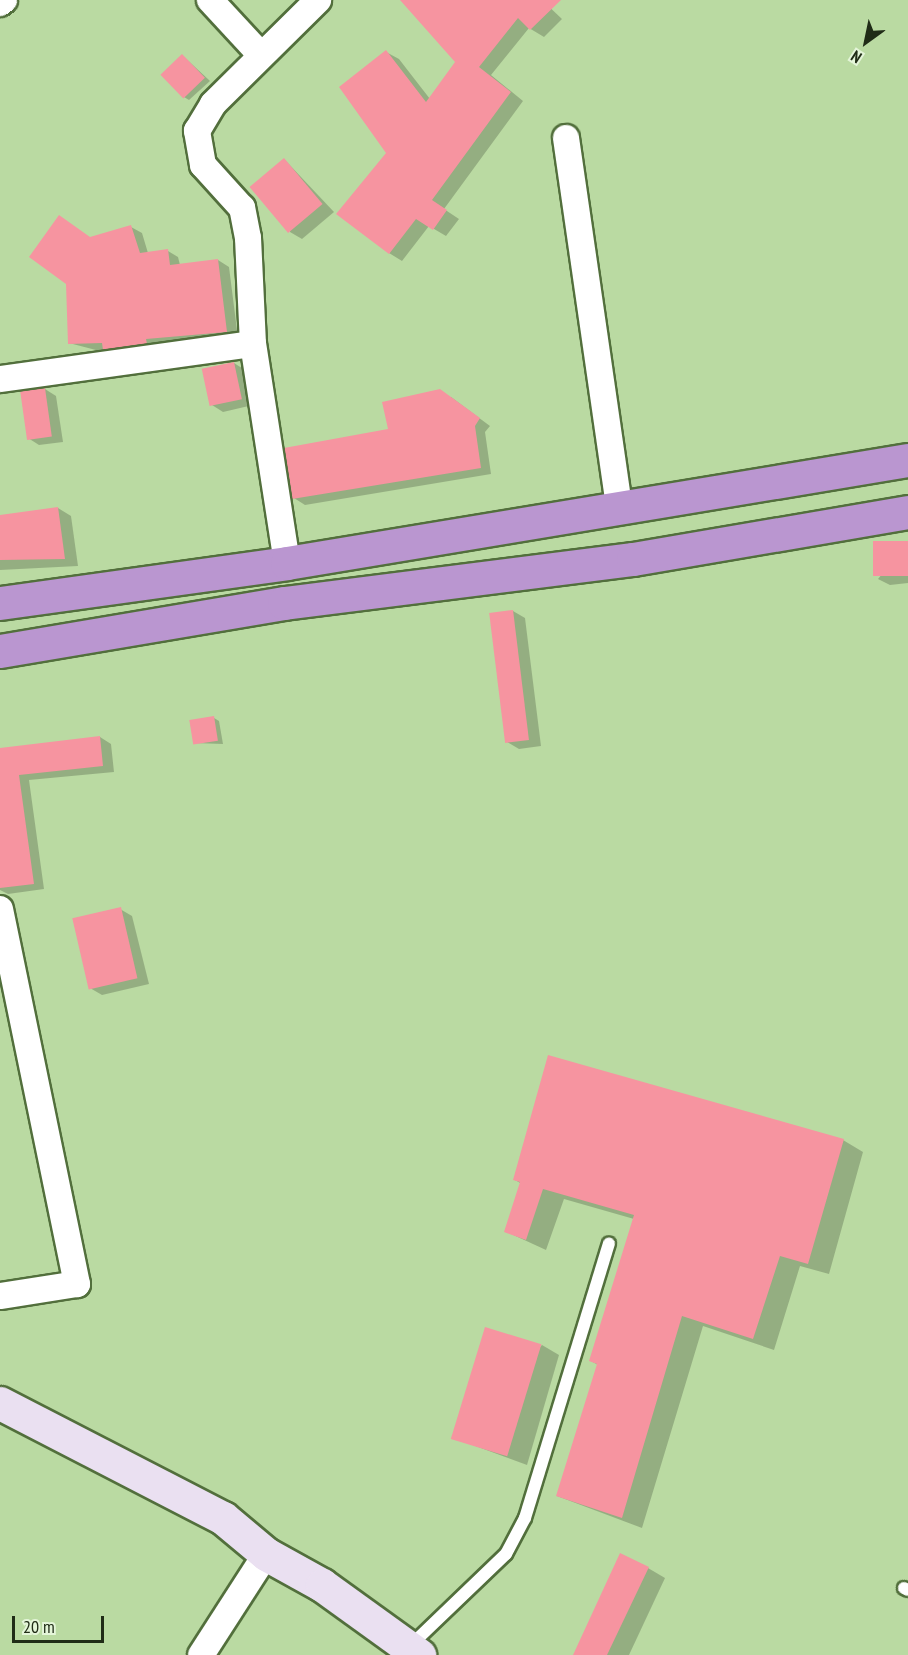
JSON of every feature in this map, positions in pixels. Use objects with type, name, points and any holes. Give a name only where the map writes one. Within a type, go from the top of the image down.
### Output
[{"type":"highway","points":[[0,603],[287,563],[908,460]]},
{"type":"highway","points":[[0,651],[284,603],[633,559],[908,512]]},
{"type":"street","points":[[0,3],[4,0]]},
{"type":"street","points":[[210,0],[260,54]]},
{"type":"street","points":[[287,563],[253,344],[242,208],[203,165],[197,131],[213,104],[260,54],[318,0]]},
{"type":"street","points":[[566,138],[620,508]]},
{"type":"street","points":[[0,379],[253,344]]},
{"type":"street","points":[[0,909],[77,1284],[0,1296]]},
{"type":"street","points":[[0,1403],[223,1518],[266,1554],[322,1585],[413,1652]]},
{"type":"street","points":[[201,1655],[266,1554]]},
{"type":"lane","points":[[413,1652],[506,1554],[525,1518],[609,1244]]},
{"type":"building","points":[[400,0],[561,0],[530,30],[518,18],[479,67],[511,92],[432,200],[447,210],[433,230],[416,219],[389,254],[336,214],[386,153],[339,87],[386,50],[426,102],[455,62]]},
{"type":"building","points":[[182,54],[205,78],[183,99],[160,75]]},
{"type":"building","points":[[284,158],[323,204],[288,233],[250,187]]},
{"type":"building","points":[[59,215],[90,237],[131,225],[140,253],[168,249],[170,265],[218,259],[227,332],[146,339],[147,344],[103,350],[102,343],[68,344],[66,284],[29,257]]},
{"type":"building","points":[[234,362],[242,399],[210,406],[202,369]]},
{"type":"building","points":[[45,388],[52,437],[27,440],[20,391]]},
{"type":"building","points":[[440,389],[480,418],[475,426],[481,468],[292,499],[284,448],[388,429],[382,402]]},
{"type":"building","points":[[58,507],[65,559],[0,560],[0,515]]},
{"type":"building","points":[[873,541],[908,541],[908,576],[873,576]]},
{"type":"building","points":[[513,610],[529,740],[505,743],[489,613]]},
{"type":"building","points":[[214,716],[218,741],[193,745],[189,720]]},
{"type":"building","points":[[100,736],[103,766],[19,775],[34,884],[0,888],[0,748]]},
{"type":"building","points":[[121,907],[137,978],[89,989],[72,918]]},
{"type":"building","points":[[548,1055],[844,1139],[808,1264],[780,1256],[753,1339],[682,1316],[622,1518],[556,1496],[597,1364],[589,1361],[634,1215],[543,1189],[526,1240],[504,1232],[520,1182],[513,1180]]},
{"type":"building","points":[[485,1327],[541,1344],[507,1456],[451,1439]]},
{"type":"building","points":[[620,1553],[649,1567],[607,1655],[573,1655]]}]
